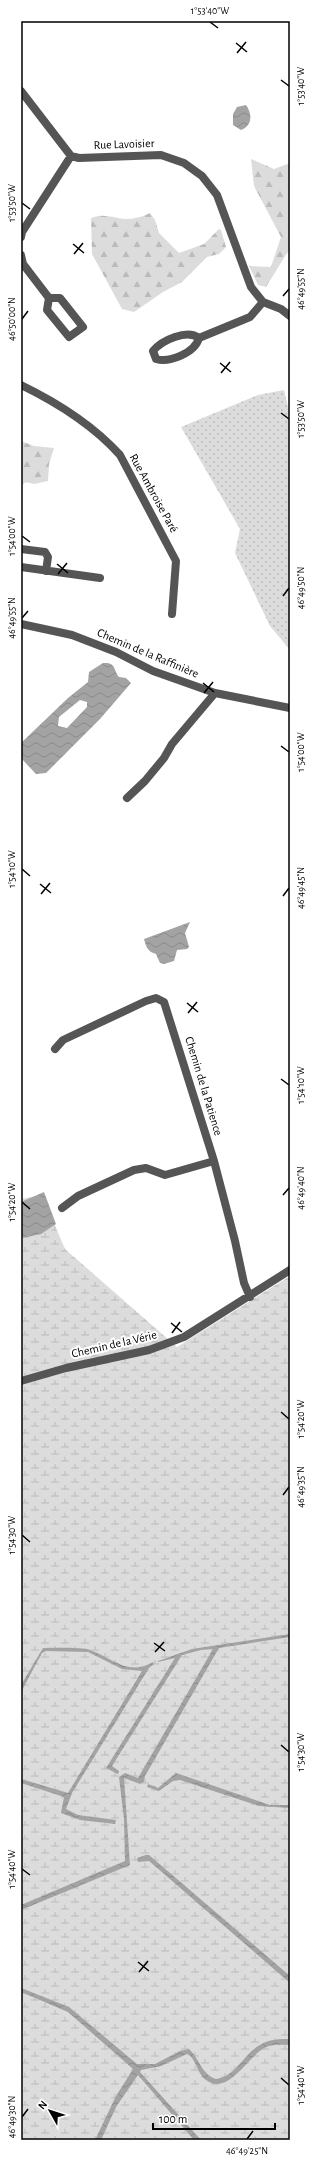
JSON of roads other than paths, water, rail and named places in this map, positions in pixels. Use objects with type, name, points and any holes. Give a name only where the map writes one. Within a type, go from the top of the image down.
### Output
[{"type":"street","points":[[21,92],[71,156],[22,232],[21,237]]},
{"type":"street","name":"Rue Lavoisier","points":[[71,156],[79,158],[162,155],[184,162],[202,176],[217,195],[251,287],[263,302],[280,309],[290,316]]},
{"type":"street","points":[[21,255],[23,264],[49,298]]},
{"type":"street","points":[[49,298],[60,298],[83,327],[69,337],[46,310],[49,298]]},
{"type":"street","points":[[199,338],[194,335],[186,334],[158,345],[153,351],[156,359],[163,361],[192,350],[199,338],[250,317],[263,302]]},
{"type":"street","name":"Rue Ambroise Paré","points":[[21,385],[67,410],[107,442],[120,455],[176,561],[172,614]]},
{"type":"street","points":[[21,549],[45,552],[48,557],[46,571]]},
{"type":"street","points":[[21,567],[100,578]]},
{"type":"street","name":"Chemin de la Raffinière","points":[[21,624],[72,635],[116,652],[153,671],[215,693],[290,708]]},
{"type":"street","points":[[127,798],[145,781],[164,758],[172,744],[215,693]]},
{"type":"street","name":"Chemin de la Patience","points":[[55,1049],[63,1040],[151,999],[160,1000],[166,1005],[214,1160],[235,1241],[244,1283],[250,1297]]},
{"type":"street","points":[[62,1208],[78,1196],[134,1170],[146,1168],[165,1174],[214,1160]]},
{"type":"street","name":"Chemin de la Vérie","points":[[21,1381],[66,1368],[148,1350],[184,1338],[290,1270]]},
{"type":"water","points":[[246,105],[250,119],[248,126],[241,130],[233,125],[233,114],[237,107]]},
{"type":"water","points":[[103,663],[107,663],[114,667],[119,677],[126,678],[131,683],[100,719],[46,773],[36,774],[21,758],[21,743],[68,698],[88,682],[89,672]],"holes":[[[80,700],[87,702],[87,707],[67,728],[58,726],[59,717]]]},
{"type":"water","points":[[190,922],[185,933],[189,947],[187,949],[177,950],[174,961],[164,964],[160,963],[156,954],[148,949],[144,939]]},
{"type":"water","points":[[44,1192],[56,1224],[41,1234],[22,1238],[21,1202]]},
{"type":"water","points":[[290,1634],[290,1637],[219,1648],[145,1776],[144,1782],[140,1784],[124,1778],[130,1865],[21,1910],[21,1905],[125,1861],[124,1819],[119,1777],[125,1773],[138,1778],[213,1649],[201,1650],[182,1655],[112,1766],[119,1771],[118,1774],[106,1768],[175,1658],[158,1661],[192,1649]]},
{"type":"water","points":[[43,1648],[87,1649],[128,1667],[136,1668],[153,1662],[154,1664],[149,1668],[72,1793],[66,1809],[78,1815],[116,1820],[115,1824],[80,1820],[61,1813],[64,1797],[21,1783],[21,1779],[68,1793],[142,1671],[122,1669],[88,1652],[46,1651],[42,1653],[21,1692],[21,1685]]},
{"type":"water","points":[[176,1773],[270,1805],[290,1805],[290,1808],[259,1806],[180,1780],[173,1781],[159,1791],[147,1787],[148,1784],[158,1788]]},
{"type":"water","points":[[149,1855],[290,1976],[290,1983],[149,1861],[138,1862],[137,1858]]},
{"type":"water","points":[[21,1988],[69,2007],[137,2064],[155,2064],[180,2051],[189,2049],[207,2074],[216,2079],[229,2074],[254,2049],[263,2043],[275,2040],[290,2039],[290,2045],[275,2045],[266,2047],[253,2057],[233,2077],[219,2084],[207,2081],[200,2073],[191,2056],[187,2054],[161,2066],[141,2070],[140,2072],[201,2140],[194,2140],[138,2075],[116,2107],[101,2140],[95,2140],[116,2096],[133,2069],[68,2012],[21,1992]]}]
